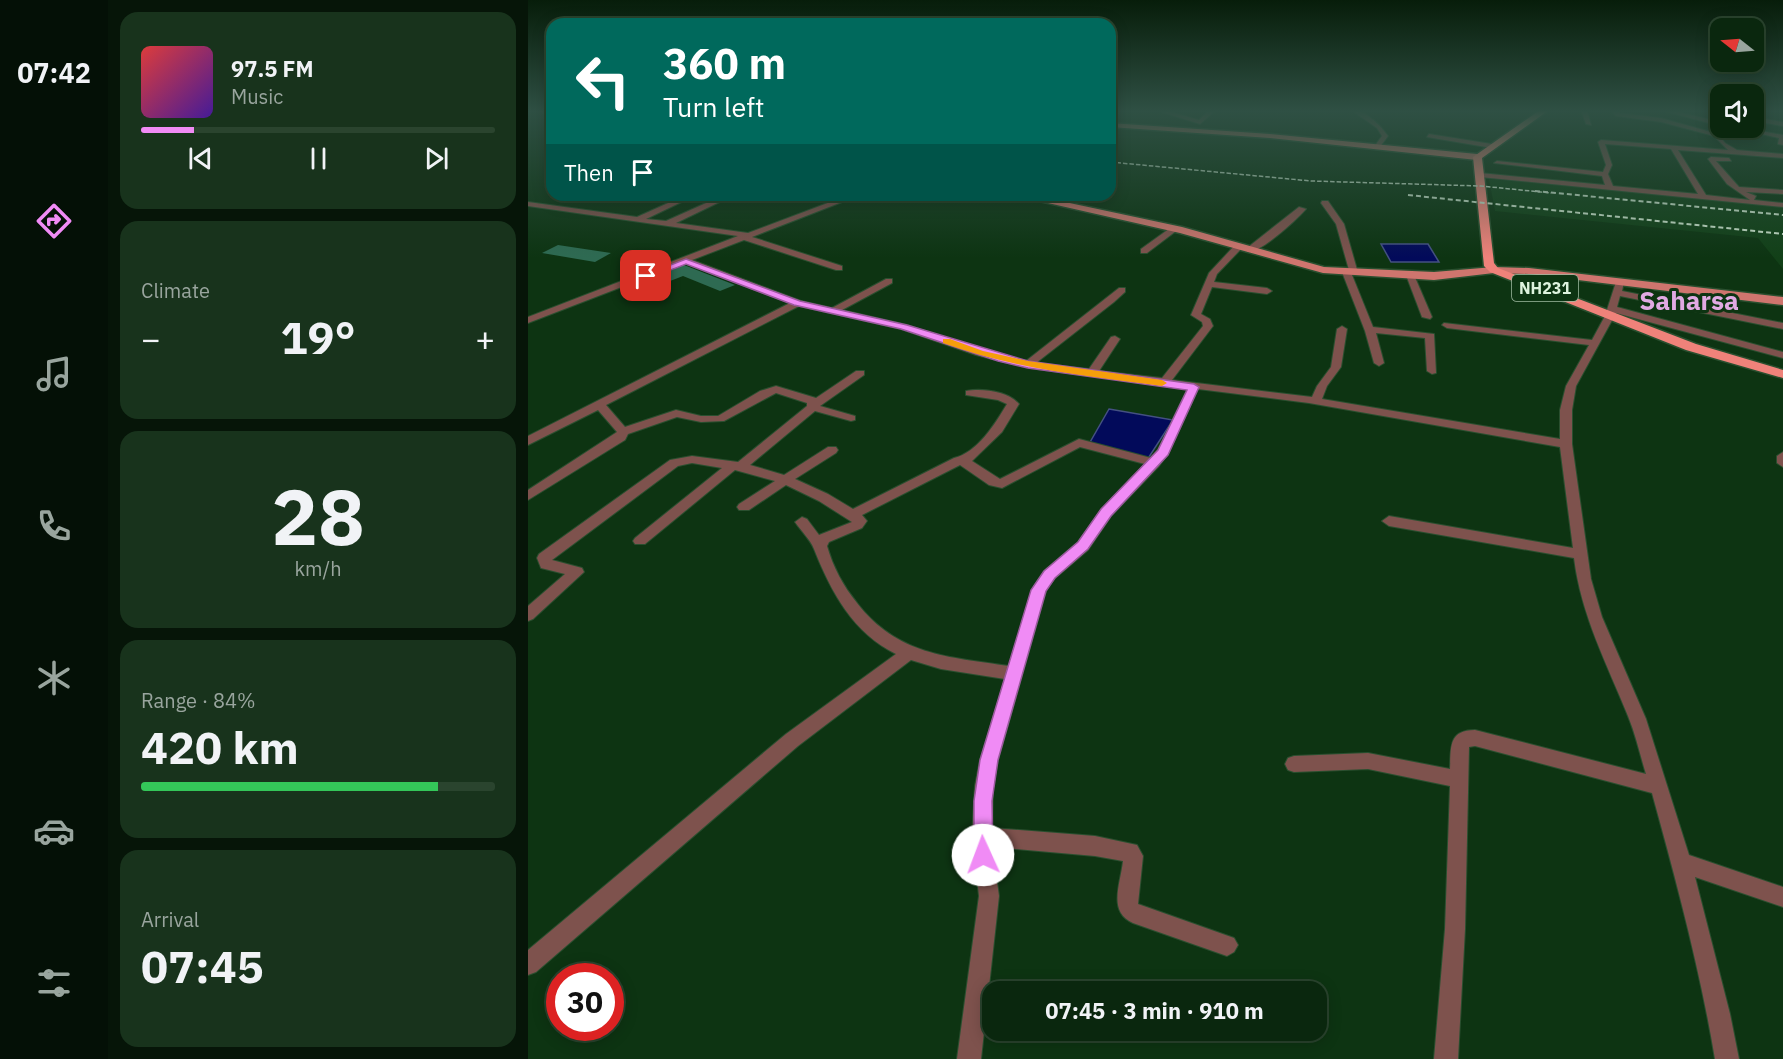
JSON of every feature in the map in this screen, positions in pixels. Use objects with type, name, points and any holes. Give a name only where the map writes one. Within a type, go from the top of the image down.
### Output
[{"type":"highway","name":"NH231","points":[[1477,159],[1488,264],[1494,270],[1611,313],[1691,347],[1783,374]]},
{"type":"main road","points":[[1047,201],[1176,228],[1323,270],[1410,275],[1468,274],[1494,270],[1529,271],[1619,287],[1783,301]]},
{"type":"street","points":[[1607,159],[1609,165],[1605,174],[1610,188]]},
{"type":"street","points":[[1680,159],[1703,197]]},
{"type":"street","points":[[1712,159],[1719,172],[1735,188],[1763,203]]},
{"type":"street","points":[[1718,159],[1783,164]]},
{"type":"street","points":[[1497,163],[1605,174]]},
{"type":"street","points":[[1479,176],[1783,205]]},
{"type":"street","points":[[1735,188],[1783,192]]},
{"type":"street","points":[[638,220],[679,201]]},
{"type":"street","points":[[667,224],[717,201]]},
{"type":"street","points":[[809,205],[817,201]]},
{"type":"street","points":[[528,320],[840,201]]},
{"type":"street","points":[[1325,203],[1340,224],[1350,273],[1379,363]]},
{"type":"street","points":[[528,204],[745,236],[838,268]]},
{"type":"street","points":[[1164,383],[1208,326],[1207,321],[1196,315],[1216,268],[1244,248],[1278,230],[1302,209]]},
{"type":"street","points":[[1144,251],[1176,228]]},
{"type":"street","points":[[686,261],[798,303],[904,327],[980,353],[1028,364],[1316,401],[1566,444]]},
{"type":"street","points":[[1410,275],[1427,317]]},
{"type":"street","points":[[832,311],[889,281]]},
{"type":"street","points":[[1209,284],[1268,291]]},
{"type":"street","points":[[1727,1059],[1719,1014],[1682,862],[1638,719],[1594,618],[1584,579],[1566,444],[1566,410],[1571,386],[1611,313],[1619,287],[1783,326]]},
{"type":"street","points":[[1028,364],[1058,336],[1107,303],[1122,290]]},
{"type":"street","points":[[528,441],[798,303]]},
{"type":"street","points":[[1611,313],[1783,355]]},
{"type":"street","points":[[1446,325],[1594,343]]},
{"type":"street","points":[[1316,401],[1322,386],[1336,367],[1342,329]]},
{"type":"street","points":[[1369,329],[1430,336],[1432,371]]},
{"type":"street","points":[[1092,373],[1115,339]]},
{"type":"street","points":[[640,541],[860,373]]},
{"type":"street","points":[[969,1059],[989,896],[982,837],[986,777],[1013,673],[1039,590],[1044,580],[1083,546],[1106,513],[1155,463],[1177,426],[1194,387]]},
{"type":"street","points":[[528,496],[607,447],[623,432],[676,413],[701,419],[720,418],[776,388],[813,401],[814,406]]},
{"type":"street","points":[[963,462],[998,429],[1011,411],[1013,404],[1004,398],[970,393]]},
{"type":"street","points":[[599,404],[623,432]]},
{"type":"street","points":[[814,406],[851,418]]},
{"type":"street","points":[[852,515],[953,462],[963,462],[993,482],[1002,484],[1079,443],[1155,463]]},
{"type":"street","points":[[744,507],[832,450]]},
{"type":"street","points":[[1783,456],[1783,463]]},
{"type":"street","points":[[528,615],[578,573],[546,564],[544,558],[674,463],[684,459],[737,466],[785,480],[819,495],[860,521],[857,525],[824,539],[820,546]]},
{"type":"street","points":[[1389,521],[1581,554]]},
{"type":"street","points":[[802,522],[820,546],[825,565],[856,616],[876,636],[909,653],[952,664],[1013,673]]},
{"type":"street","points":[[528,964],[792,740],[909,653]]},
{"type":"street","points":[[1446,1059],[1455,928],[1460,743],[1467,738],[1475,738],[1659,786]]},
{"type":"street","points":[[1294,764],[1368,761],[1458,779]]},
{"type":"street","points":[[982,837],[1095,846],[1130,852],[1133,856],[1133,864],[1126,898],[1128,909],[1133,913],[1227,945]]},
{"type":"street","points":[[1682,862],[1783,897]]},
{"type":"shaded area","points":[[1489,179],[1783,206],[1783,269],[1758,238],[1495,211]]},
{"type":"shaded area","points":[[1381,244],[1428,244],[1439,262],[1391,262]]},
{"type":"shaded area","points":[[1109,409],[1173,420],[1147,460],[1089,444]]},
{"type":"building","points":[[558,245],[611,253],[595,262],[542,253]]},
{"type":"building","points":[[684,265],[735,285],[720,291],[683,276],[665,283],[653,278]]},
{"type":"railway","points":[[1116,163],[1311,181],[1481,186],[1551,193]]},
{"type":"railway","points":[[1535,191],[1783,215]]},
{"type":"railway","points":[[1408,195],[1783,234]]},
{"type":"slow traffic","points":[[947,341],[980,353],[1028,364],[1162,383]]},
{"type":"district","name":"Saharsa","points":[[1689,300]]},
{"type":"route","points":[[646,276],[686,261],[798,303],[904,327],[980,353],[1028,364],[1194,387],[1181,417],[1156,462],[1106,513],[1083,546],[1049,574],[1039,590],[989,760],[983,801],[983,855]]}]
